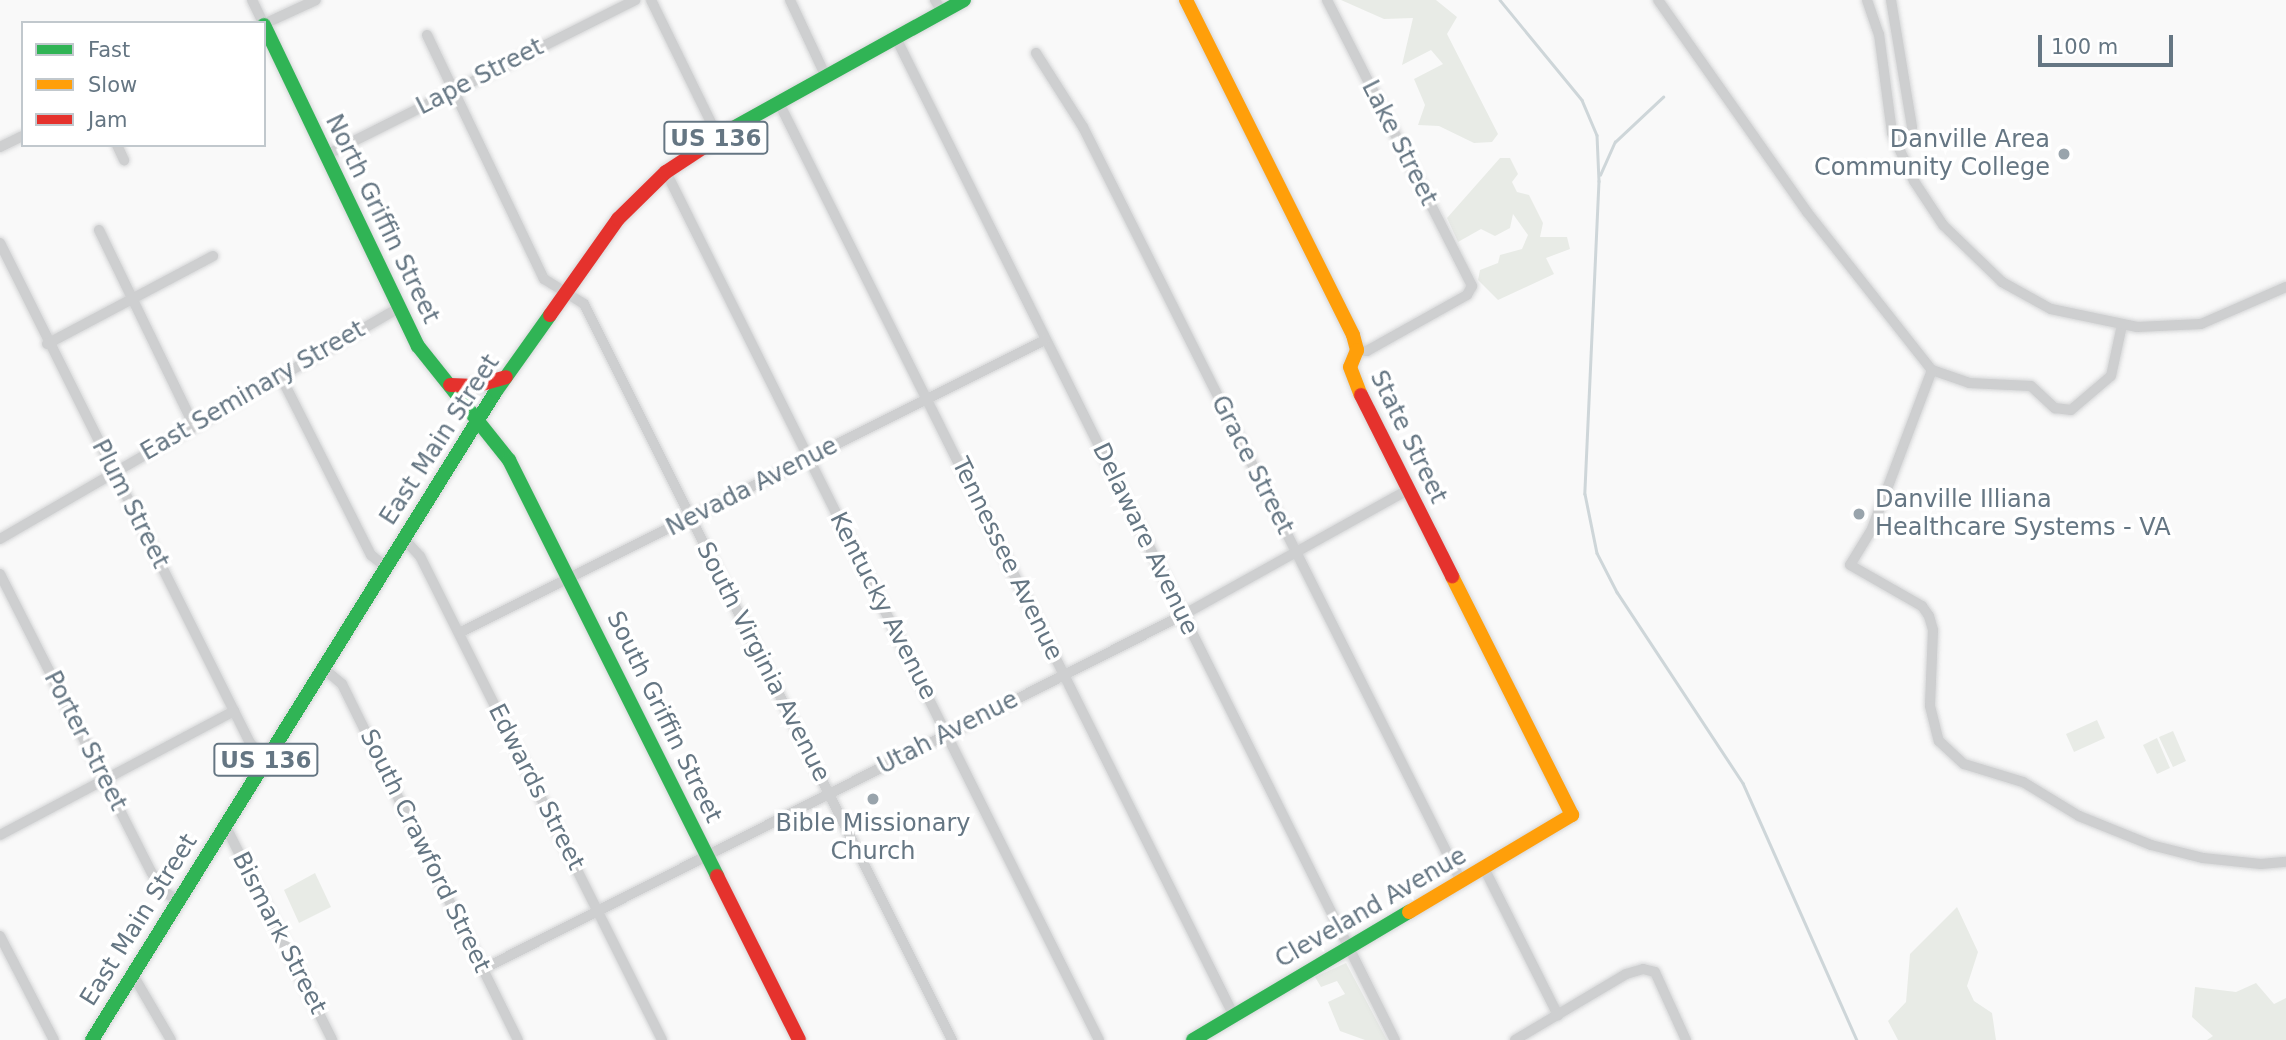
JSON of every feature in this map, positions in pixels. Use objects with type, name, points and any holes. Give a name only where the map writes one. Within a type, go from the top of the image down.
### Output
[{"type":"street","name":"North Griffin Street","points":[[252,0],[262,21]]},
{"type":"street","points":[[266,23],[316,0]]},
{"type":"street","name":"Lape Street","points":[[326,155],[635,0]]},
{"type":"street","points":[[651,0],[718,137]]},
{"type":"street","points":[[790,0],[826,77]]},
{"type":"street","name":"East Main Street","points":[[92,1040],[506,377],[618,219],[666,172],[718,137],[896,38],[939,6],[964,0]]},
{"type":"street","name":"State Street","points":[[1186,0],[1357,350],[1350,367],[1355,383],[1572,815]]},
{"type":"street","name":"Lake Street","points":[[1327,0],[1472,286],[1466,295],[1367,351],[1357,350]]},
{"type":"street","points":[[1658,0],[1807,212],[1932,370],[1969,383],[2031,386],[2055,408],[2071,410],[2111,376],[2122,325]]},
{"type":"street","points":[[1667,0],[1671,19]]},
{"type":"street","points":[[1867,0],[1879,34],[1892,133],[1923,198],[1942,225],[1984,268],[2051,309],[2122,325],[2201,324],[2286,287]]},
{"type":"street","points":[[1891,0],[1912,127]]},
{"type":"street","name":"North Griffin Street","points":[[266,28],[418,346],[479,420]]},
{"type":"street","name":"South Virginia Avenue","points":[[427,35],[544,279],[584,303],[951,1040]]},
{"type":"street","name":"Delaware Avenue","points":[[896,38],[1395,1040]]},
{"type":"street","name":"Grace Street","points":[[1036,53],[1083,127],[1461,881]]},
{"type":"street","name":"Tennessee Avenue","points":[[779,103],[1234,1016]]},
{"type":"street","points":[[0,147],[21,137]]},
{"type":"street","points":[[118,147],[124,160]]},
{"type":"street","name":"Kentucky Avenue","points":[[666,172],[1099,1040]]},
{"type":"street","points":[[99,230],[194,426]]},
{"type":"street","name":"Plum Street","points":[[0,243],[47,344],[115,472],[250,743],[266,760]]},
{"type":"street","points":[[47,344],[213,256]]},
{"type":"street","name":"East Seminary Street","points":[[0,539],[398,308]]},
{"type":"street","name":"Nevada Avenue","points":[[459,633],[1045,340]]},
{"type":"street","points":[[1932,370],[1872,529],[1850,565],[1922,606],[1929,616],[1933,630],[1930,706],[1939,741],[1964,764],[2023,782],[2078,816],[2151,845],[2203,858],[2261,864],[2286,862]]},
{"type":"street","points":[[280,375],[371,555],[386,566]]},
{"type":"street","points":[[450,385],[475,386],[506,377]]},
{"type":"street","name":"South Griffin Street","points":[[479,420],[509,460],[799,1040]]},
{"type":"street","name":"Utah Avenue","points":[[483,969],[1182,615],[1408,490]]},
{"type":"street","name":"Edwards Street","points":[[404,539],[421,556],[662,1040]]},
{"type":"street","name":"Porter Street","points":[[0,574],[161,890],[179,901]]},
{"type":"street","name":"South Crawford Street","points":[[323,668],[342,684],[518,1040]]},
{"type":"street","points":[[0,835],[234,711]]},
{"type":"street","name":"Cleveland Avenue","points":[[1192,1040],[1217,1034],[1234,1016],[1572,815]]},
{"type":"street","name":"Bismark Street","points":[[225,825],[332,1040]]},
{"type":"street","points":[[1484,868],[1558,1015]]},
{"type":"street","points":[[0,936],[54,1040]]},
{"type":"street","points":[[1515,1040],[1626,974],[1643,969],[1655,972],[1686,1040]]},
{"type":"street","points":[[133,975],[171,1040]]},
{"type":"shaded area","points":[[1341,0],[1436,0],[1457,17],[1447,34],[1498,134],[1492,142],[1474,143],[1439,126],[1418,125],[1425,105],[1414,79],[1443,64],[1431,50],[1402,65],[1413,18],[1384,19]]},
{"type":"shaded area","points":[[1500,158],[1510,158],[1518,174],[1512,182],[1517,192],[1529,195],[1543,223],[1540,237],[1567,237],[1570,249],[1546,258],[1554,274],[1498,300],[1478,280],[1480,270],[1498,263],[1500,255],[1522,249],[1528,235],[1513,214],[1510,228],[1495,236],[1481,229],[1458,242],[1447,218]]},
{"type":"shaded area","points":[[2097,720],[2105,738],[2074,752],[2066,734]]},
{"type":"shaded area","points":[[2173,731],[2186,761],[2173,767],[2159,737]]},
{"type":"shaded area","points":[[2157,738],[2170,768],[2157,774],[2143,745]]},
{"type":"shaded area","points":[[315,873],[331,907],[299,923],[284,890]]},
{"type":"shaded area","points":[[1957,907],[1978,952],[1967,986],[1974,1001],[1992,1013],[1996,1040],[1898,1040],[1888,1021],[1906,1002],[1910,954]]},
{"type":"shaded area","points":[[1346,963],[1387,1040],[1365,1040],[1340,1031],[1328,1002],[1345,994],[1337,981],[1321,987],[1315,977]]},
{"type":"shaded area","points":[[2256,983],[2274,1004],[2286,998],[2286,1040],[2207,1040],[2213,1036],[2192,1017],[2195,987],[2236,992]]},
{"type":"waterway","points":[[1500,0],[1582,100],[1597,135],[1599,181],[1585,494],[1597,553],[1617,592],[1743,783],[1857,1040]]},
{"type":"waterway","points":[[1600,175],[1615,142],[1663,97]]},
{"type":"traffic: fast","points":[[733,128],[964,0]]},
{"type":"traffic: fast","points":[[266,29],[418,346],[509,460],[717,876]]},
{"type":"traffic: fast","points":[[92,1040],[496,391],[550,315]]},
{"type":"traffic: fast","points":[[1193,1040],[1409,912]]},
{"type":"traffic: slow","points":[[1186,0],[1353,335],[1357,350],[1350,367],[1361,395]]},
{"type":"traffic: slow","points":[[1409,912],[1572,815],[1452,576]]},
{"type":"traffic: jam","points":[[550,315],[618,219],[666,172],[733,128]]},
{"type":"traffic: jam","points":[[450,385],[475,386],[506,377]]},
{"type":"traffic: jam","points":[[1361,395],[1452,576]]},
{"type":"traffic: jam","points":[[717,876],[799,1040]]},
{"type":"place","name":"Danville Area Community College","points":[[2064,154]]},
{"type":"place","name":"Danville Illiana Healthcare Systems - VA","points":[[1859,514]]},
{"type":"place","name":"Bible Missionary Church","points":[[873,799]]}]
